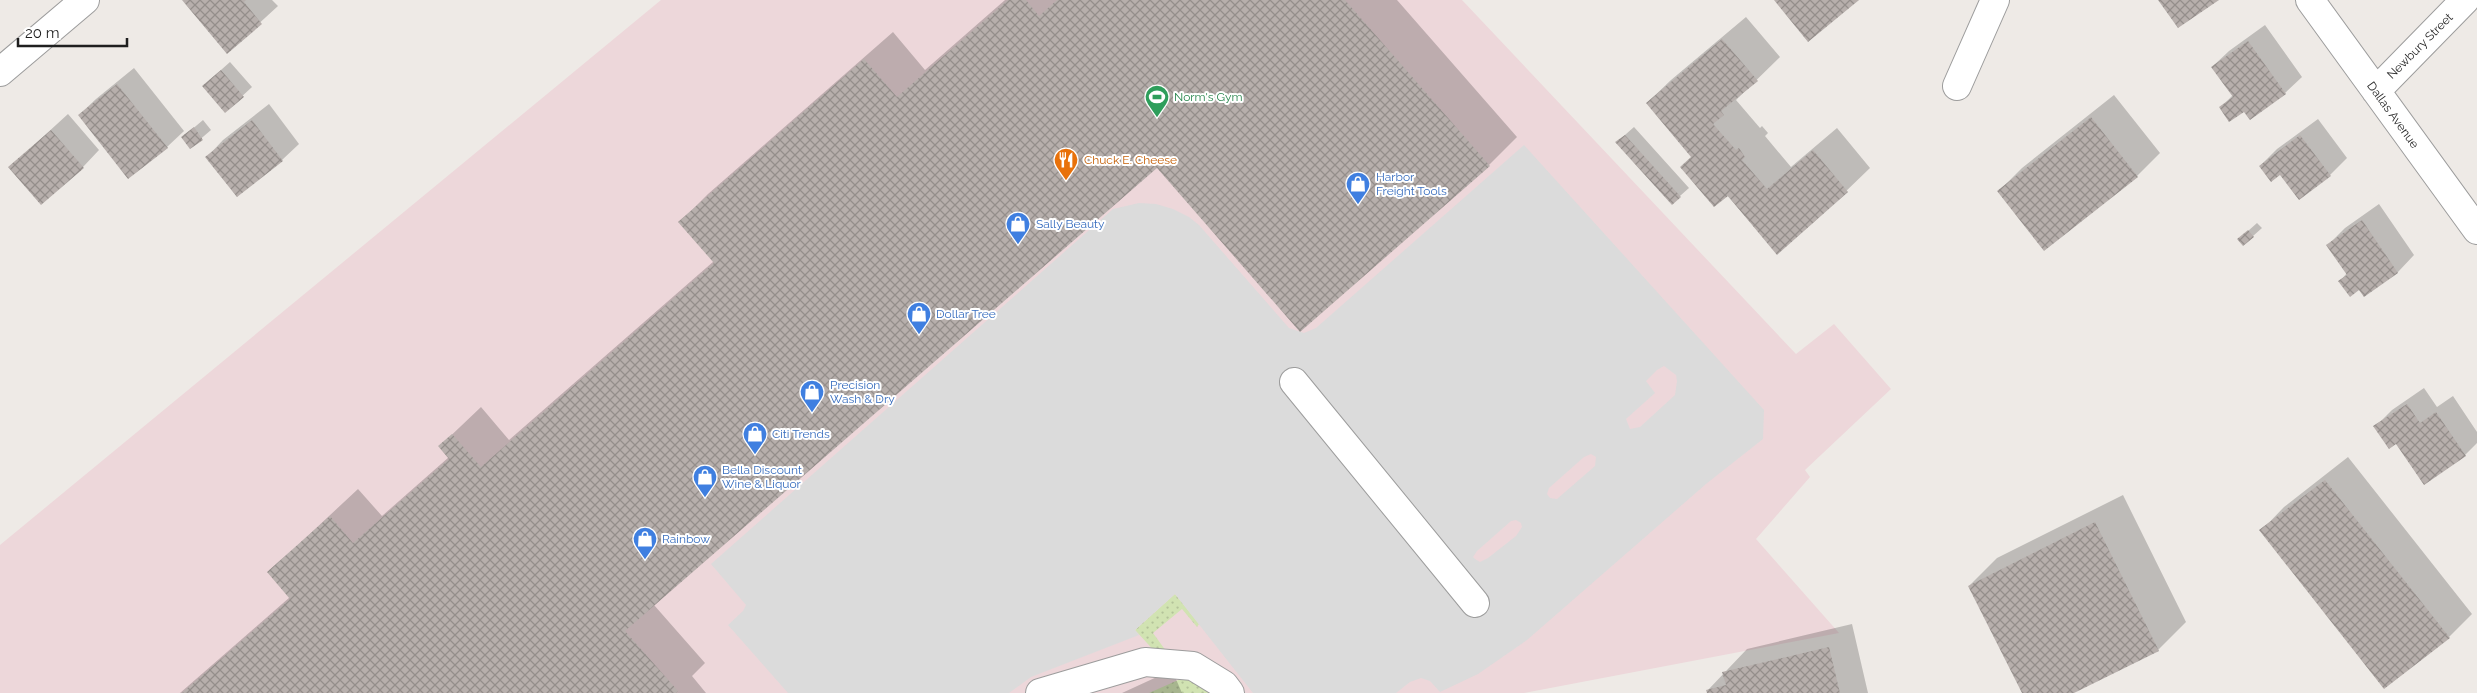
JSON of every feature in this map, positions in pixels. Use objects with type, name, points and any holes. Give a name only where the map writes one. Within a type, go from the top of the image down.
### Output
[{"type":"street","points":[[0,72],[85,0]]},
{"type":"street","points":[[1957,86],[1994,0]]},
{"type":"street","name":"Dallas Avenue","points":[[2310,0],[2477,230]]},
{"type":"street","name":"Newbury Street","points":[[2376,91],[2465,0]]},
{"type":"street","points":[[1294,382],[1475,603]]},
{"type":"street","points":[[1040,693],[1145,662],[1193,666],[1224,685],[1230,693]]},
{"type":"shaded area","points":[[661,0],[1462,0],[1796,354],[1834,324],[1891,389],[1805,470],[1810,477],[1756,539],[1839,633],[1524,693],[0,693],[0,545]]},
{"type":"shaded area","points":[[1524,145],[1764,410],[1763,439],[1706,484],[1527,640],[1478,674],[1440,692],[1430,681],[1421,678],[1410,682],[1396,693],[1253,693],[1175,594],[1135,630],[1139,635],[1031,677],[1009,693],[788,693],[728,625],[743,611],[746,605],[711,564],[1113,209],[1139,203],[1156,204],[1173,209],[1189,217],[1199,225],[1289,328],[1304,333],[1316,328]],"holes":[[[1664,366],[1676,375],[1675,395],[1640,427],[1630,429],[1626,419],[1655,393],[1646,381]],[[1591,454],[1596,457],[1595,466],[1557,499],[1550,498],[1547,494],[1549,488],[1584,457]],[[1516,520],[1521,523],[1522,527],[1516,536],[1488,558],[1480,562],[1475,559],[1473,557],[1477,551],[1511,521]]]},
{"type":"green space","points":[[1175,594],[1199,624],[1197,627],[1182,609],[1153,633],[1166,651],[1159,656],[1135,630]]},
{"type":"green space","points":[[1185,677],[1205,685],[1211,693],[1149,693]]},
{"type":"building","points":[[182,0],[246,0],[244,2],[262,24],[227,54]]},
{"type":"building","points":[[1008,0],[1026,0],[1039,16],[1057,0],[1345,0],[1490,166],[1300,332],[1157,168],[625,631],[678,691],[676,693],[182,693],[290,599],[267,572],[330,516],[353,543],[449,459],[438,446],[452,434],[481,467],[714,263],[678,222],[864,59],[897,97]]},
{"type":"building","points":[[1774,0],[1859,0],[1808,42]]},
{"type":"building","points":[[2158,0],[2219,0],[2178,28]]},
{"type":"building","points":[[1722,39],[1758,81],[1721,111],[1724,115],[1713,124],[1736,150],[1739,148],[1745,157],[1742,160],[1767,189],[1813,150],[1848,192],[1777,255],[1728,196],[1714,207],[1680,167],[1691,157],[1646,103]]},
{"type":"building","points":[[2248,41],[2286,94],[2250,120],[2244,112],[2229,122],[2219,107],[2233,97],[2211,67]]},
{"type":"building","points":[[221,70],[244,97],[225,113],[202,86]]},
{"type":"building","points":[[117,84],[168,148],[128,179],[78,115]]},
{"type":"building","points":[[2091,117],[2138,177],[2044,251],[1997,191]]},
{"type":"building","points":[[252,120],[283,161],[237,197],[205,157]]},
{"type":"building","points":[[194,127],[203,140],[190,149],[181,137]]},
{"type":"building","points":[[51,130],[84,168],[41,205],[8,167]]},
{"type":"building","points":[[1625,135],[1681,197],[1672,205],[1615,142]]},
{"type":"building","points":[[2300,135],[2331,176],[2299,200],[2280,175],[2271,182],[2259,166]]},
{"type":"building","points":[[2362,220],[2398,273],[2364,297],[2359,290],[2350,297],[2338,281],[2347,275],[2326,245]]},
{"type":"building","points":[[2248,230],[2254,237],[2243,246],[2237,239]]},
{"type":"building","points":[[2407,404],[2420,423],[2436,412],[2466,456],[2424,485],[2396,444],[2389,449],[2373,426]]},
{"type":"building","points":[[2325,480],[2450,638],[2384,689],[2259,530]]},
{"type":"building","points":[[2095,522],[2159,651],[2074,693],[2022,693],[1968,586]]},
{"type":"building","points":[[1829,647],[1840,693],[1707,693],[1706,690],[1726,685],[1722,672]]},
{"type":"place","name":"Norm's Gym","points":[[1157,118]]},
{"type":"place","name":"Chuck E. Cheese","points":[[1066,181]]},
{"type":"place","name":"Harbor Freight Tools","points":[[1358,205]]},
{"type":"place","name":"Sally Beauty","points":[[1018,245]]},
{"type":"place","name":"Dollar Tree","points":[[919,335]]},
{"type":"place","name":"Precision Wash & Dry","points":[[812,413]]},
{"type":"place","name":"Citi Trends","points":[[755,455]]},
{"type":"place","name":"Bella Discount Wine & Liquor","points":[[705,498]]},
{"type":"place","name":"Rainbow","points":[[645,560]]}]
